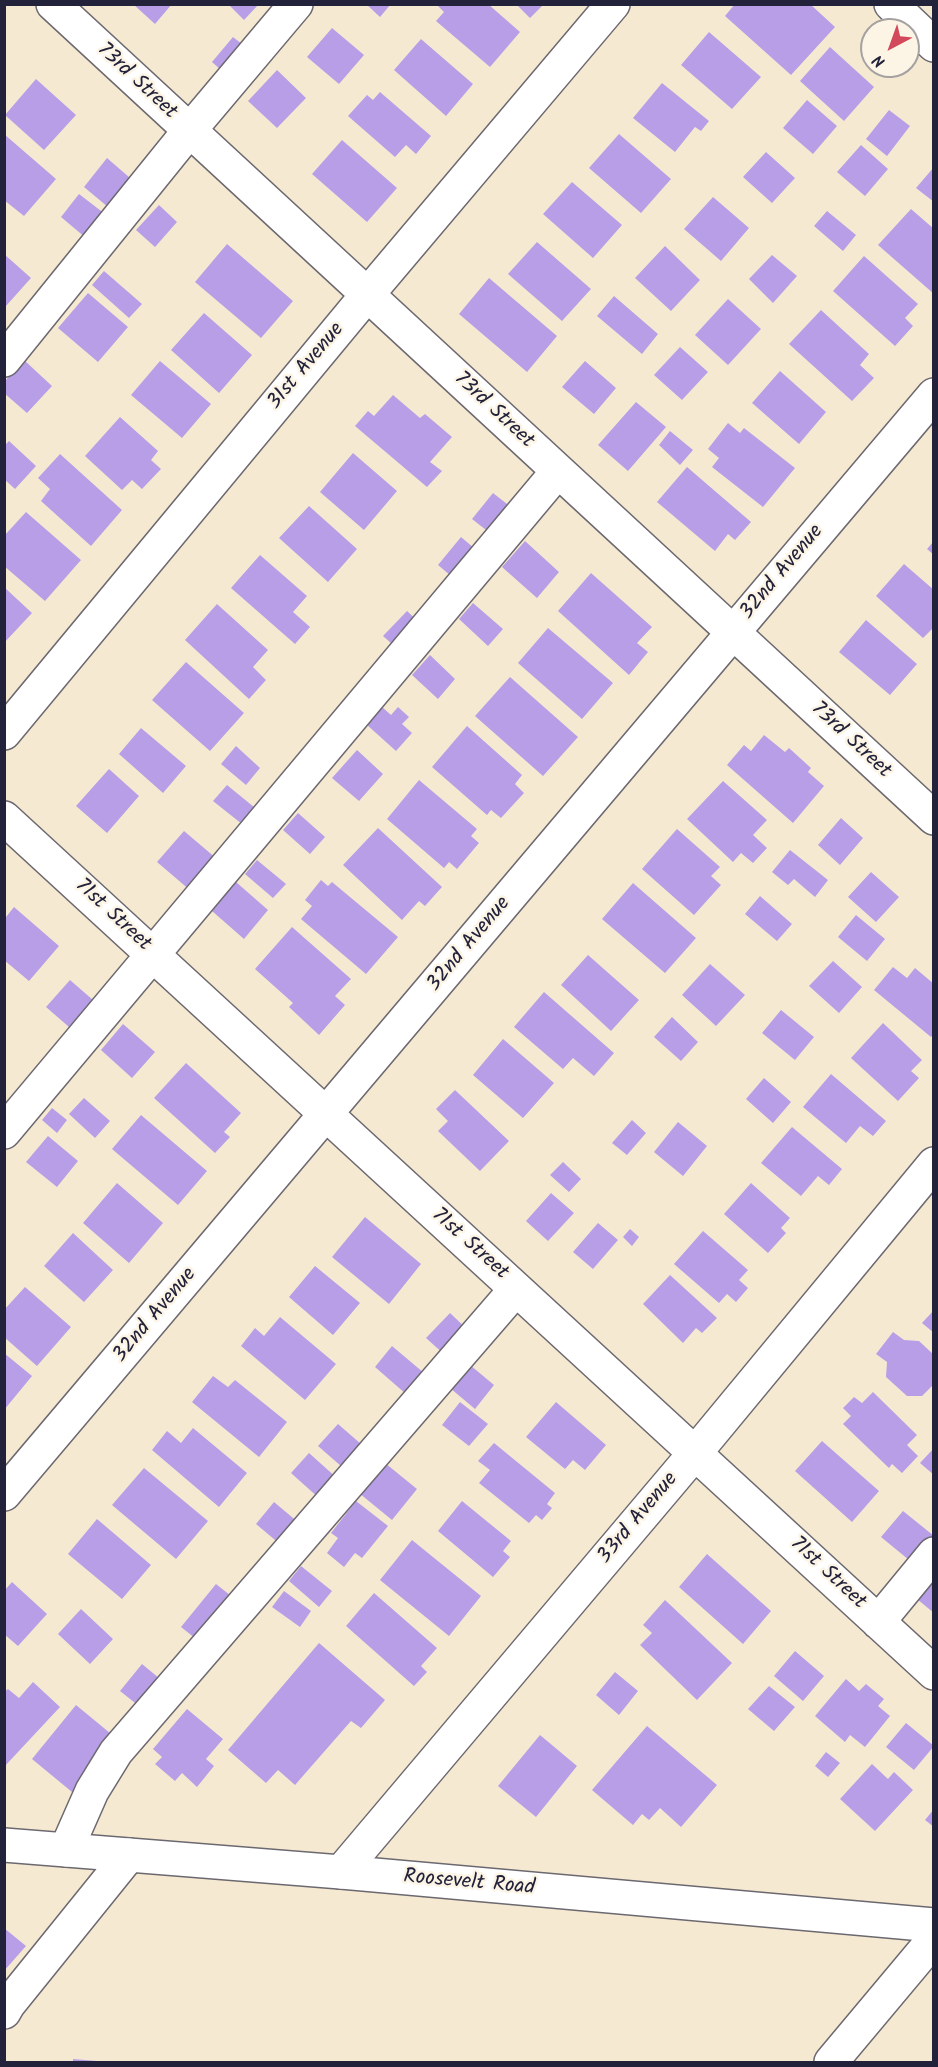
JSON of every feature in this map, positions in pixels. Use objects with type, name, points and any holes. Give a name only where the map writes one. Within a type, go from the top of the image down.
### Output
[{"type":"street","name":"73rd Street","points":[[53,4],[933,818]]},
{"type":"street","points":[[4,360],[189,131],[296,4]]},
{"type":"street","name":"31st Avenue","points":[[4,733],[367,295],[613,4]]},
{"type":"street","points":[[891,4],[933,45]]},
{"type":"street","name":"32nd Avenue","points":[[4,1494],[933,395]]},
{"type":"street","points":[[4,1132],[558,471]]},
{"type":"street","name":"71st Street","points":[[4,818],[933,1673]]},
{"type":"street","name":"33rd Avenue","points":[[342,1872],[933,1164]]},
{"type":"street","points":[[66,1850],[100,1775],[117,1752],[516,1289]]},
{"type":"street","points":[[878,1622],[933,1554]]},
{"type":"street","name":"Roosevelt Road","points":[[4,1845],[342,1872],[933,1925]]},
{"type":"street","points":[[4,2012],[129,1855]]},
{"type":"street","points":[[831,2062],[933,1939]]},
{"type":"building","points":[[133,4],[172,4],[155,24]]},
{"type":"building","points":[[228,4],[259,4],[244,20]]},
{"type":"building","points":[[366,4],[391,4],[380,17]]},
{"type":"building","points":[[439,4],[488,4],[520,32],[490,67],[436,21],[444,12],[438,6]]},
{"type":"building","points":[[516,4],[544,4],[530,18]]},
{"type":"building","points":[[735,4],[810,4],[835,27],[791,75],[725,16]]},
{"type":"building","points":[[332,28],[364,55],[339,84],[307,57]]},
{"type":"building","points":[[709,32],[761,77],[732,109],[681,65]]},
{"type":"building","points":[[233,37],[252,52],[230,78],[212,62]]},
{"type":"building","points":[[421,39],[473,84],[446,116],[394,70]]},
{"type":"building","points":[[830,47],[860,74],[860,78],[864,78],[874,87],[844,121],[800,81]]},
{"type":"building","points":[[277,70],[306,98],[277,128],[248,101]]},
{"type":"building","points":[[36,79],[76,115],[44,150],[5,115]]},
{"type":"building","points":[[662,83],[709,121],[701,131],[695,127],[675,152],[633,118]]},
{"type":"building","points":[[380,92],[431,136],[416,154],[406,145],[395,157],[348,116],[367,95],[373,100]]},
{"type":"building","points":[[807,100],[837,126],[813,154],[783,128]]},
{"type":"building","points":[[889,110],[910,126],[887,156],[866,139]]},
{"type":"building","points":[[4,134],[56,179],[24,216],[4,200]]},
{"type":"building","points":[[619,134],[671,179],[641,213],[589,168]]},
{"type":"building","points":[[342,140],[397,188],[367,222],[312,174]]},
{"type":"building","points":[[861,145],[888,169],[865,196],[837,172]]},
{"type":"building","points":[[766,152],[795,178],[772,203],[743,177]]},
{"type":"building","points":[[107,158],[137,184],[114,212],[84,187]]},
{"type":"building","points":[[934,167],[934,202],[916,188]]},
{"type":"building","points":[[572,182],[622,225],[593,258],[543,214]]},
{"type":"building","points":[[79,194],[105,214],[86,238],[61,217]]},
{"type":"building","points":[[713,197],[749,228],[721,261],[684,229]]},
{"type":"building","points":[[159,205],[177,222],[155,247],[136,230]]},
{"type":"building","points":[[911,209],[934,229],[934,294],[878,245]]},
{"type":"building","points":[[827,211],[856,235],[843,251],[814,226]]},
{"type":"building","points":[[537,242],[591,289],[562,321],[508,274]]},
{"type":"building","points":[[227,244],[293,301],[261,338],[195,282]]},
{"type":"building","points":[[665,246],[700,280],[671,311],[635,278]]},
{"type":"building","points":[[4,254],[31,278],[6,306],[4,305]]},
{"type":"building","points":[[772,255],[797,276],[773,303],[749,279]]},
{"type":"building","points":[[864,256],[918,304],[905,318],[913,326],[895,346],[833,291]]},
{"type":"building","points":[[104,271],[142,304],[129,318],[92,285]]},
{"type":"building","points":[[489,278],[557,336],[527,372],[459,314]]},
{"type":"building","points":[[88,293],[128,327],[98,362],[58,328]]},
{"type":"building","points":[[614,296],[658,334],[642,354],[597,316]]},
{"type":"building","points":[[728,299],[761,329],[728,365],[695,335]]},
{"type":"building","points":[[821,310],[869,354],[860,365],[874,378],[852,401],[789,344]]},
{"type":"building","points":[[204,313],[252,355],[219,393],[171,350]]},
{"type":"building","points":[[680,347],[708,372],[682,400],[654,375]]},
{"type":"building","points":[[24,360],[52,386],[27,413],[4,393],[4,382]]},
{"type":"building","points":[[160,361],[211,404],[182,438],[131,395]]},
{"type":"building","points":[[585,361],[616,388],[594,414],[562,387]]},
{"type":"building","points":[[780,371],[826,412],[799,444],[752,403]]},
{"type":"building","points":[[393,395],[420,418],[425,414],[452,437],[430,462],[442,471],[427,487],[355,426],[368,411],[374,416]]},
{"type":"building","points":[[636,402],[666,427],[628,471],[598,445]]},
{"type":"building","points":[[120,417],[158,451],[151,460],[161,469],[142,489],[132,480],[122,490],[85,456]]},
{"type":"building","points":[[728,423],[740,433],[744,428],[795,468],[763,507],[712,467],[719,458],[708,449]]},
{"type":"building","points":[[670,431],[693,450],[680,465],[659,445]]},
{"type":"building","points":[[9,441],[36,466],[15,489],[4,479],[4,446]]},
{"type":"building","points":[[353,453],[397,491],[364,530],[320,492]]},
{"type":"building","points":[[60,454],[122,510],[91,546],[41,501],[50,489],[38,478]]},
{"type":"building","points":[[687,467],[751,522],[735,540],[728,534],[715,551],[657,502]]},
{"type":"building","points":[[493,493],[516,511],[495,537],[472,519]]},
{"type":"building","points":[[309,506],[357,549],[328,582],[279,538]]},
{"type":"building","points":[[26,512],[81,560],[45,601],[4,566],[4,536]]},
{"type":"building","points":[[461,537],[481,554],[457,581],[438,565]]},
{"type":"building","points":[[525,541],[559,572],[537,598],[502,567]]},
{"type":"building","points":[[934,541],[934,555],[927,549]]},
{"type":"building","points":[[260,555],[307,596],[293,612],[310,627],[295,644],[231,588]]},
{"type":"building","points":[[904,564],[934,590],[934,627],[923,638],[876,596]]},
{"type":"building","points":[[591,573],[652,627],[637,643],[648,652],[629,675],[558,611]]},
{"type":"building","points":[[4,587],[32,613],[4,643]]},
{"type":"building","points":[[473,603],[503,629],[488,646],[459,619]]},
{"type":"building","points":[[217,604],[268,650],[253,667],[266,680],[249,699],[185,640]]},
{"type":"building","points":[[407,611],[423,626],[400,651],[383,636]]},
{"type":"building","points":[[866,620],[917,664],[890,695],[839,652]]},
{"type":"building","points":[[548,628],[613,683],[582,719],[518,663]]},
{"type":"building","points":[[430,655],[455,679],[438,699],[412,675]]},
{"type":"building","points":[[186,662],[244,713],[210,751],[152,700]]},
{"type":"building","points":[[510,677],[578,737],[543,776],[475,716]]},
{"type":"building","points":[[382,707],[391,715],[398,707],[409,717],[402,724],[412,733],[396,751],[366,724]]},
{"type":"building","points":[[467,726],[522,775],[515,784],[524,793],[501,818],[491,810],[487,815],[432,767]]},
{"type":"building","points":[[141,728],[186,766],[163,793],[119,754]]},
{"type":"building","points":[[764,735],[785,752],[789,748],[811,768],[808,772],[824,786],[793,823],[727,765],[744,745],[751,751]]},
{"type":"building","points":[[236,746],[260,768],[246,785],[221,764]]},
{"type":"building","points":[[357,750],[383,774],[359,801],[332,778]]},
{"type":"building","points":[[109,769],[139,796],[107,833],[76,806]]},
{"type":"building","points":[[419,780],[477,829],[471,836],[479,843],[457,869],[449,862],[444,868],[387,819]]},
{"type":"building","points":[[723,781],[767,820],[753,835],[767,848],[753,863],[741,853],[733,862],[687,819]]},
{"type":"building","points":[[227,785],[260,812],[247,828],[213,801]]},
{"type":"building","points":[[298,813],[325,837],[310,854],[283,830]]},
{"type":"building","points":[[841,818],[863,838],[840,865],[818,845]]},
{"type":"building","points":[[378,828],[442,887],[425,906],[419,901],[402,920],[343,865]]},
{"type":"building","points":[[677,829],[720,867],[711,876],[721,885],[694,915],[642,869]]},
{"type":"building","points":[[184,831],[217,859],[191,891],[157,862]]},
{"type":"building","points":[[790,850],[828,880],[815,897],[794,879],[788,885],[772,872]]},
{"type":"building","points":[[257,860],[286,884],[273,898],[245,874]]},
{"type":"building","points":[[871,872],[899,897],[876,922],[848,897]]},
{"type":"building","points":[[321,880],[328,886],[332,882],[398,937],[366,974],[301,919],[312,906],[305,900]]},
{"type":"building","points":[[236,882],[268,910],[244,939],[212,911]]},
{"type":"building","points":[[633,883],[696,938],[665,973],[602,919]]},
{"type":"building","points":[[760,896],[792,924],[777,941],[745,914]]},
{"type":"building","points":[[14,907],[59,946],[29,981],[4,960],[4,916],[6,917]]},
{"type":"building","points":[[856,915],[885,939],[867,961],[838,937]]},
{"type":"building","points":[[292,927],[351,979],[335,996],[345,1005],[319,1035],[289,1007],[293,1003],[255,969]]},
{"type":"building","points":[[588,955],[639,1000],[611,1031],[561,985]]},
{"type":"building","points":[[833,961],[862,987],[839,1013],[809,986]]},
{"type":"building","points":[[710,964],[745,995],[716,1026],[682,995]]},
{"type":"building","points":[[893,967],[907,978],[915,968],[934,984],[934,1033],[931,1037],[874,990]]},
{"type":"building","points":[[70,980],[93,1000],[69,1027],[46,1007]]},
{"type":"building","points":[[544,992],[614,1053],[594,1076],[573,1058],[563,1069],[514,1027]]},
{"type":"building","points":[[781,1010],[814,1037],[795,1060],[762,1033]]},
{"type":"building","points":[[672,1017],[698,1042],[681,1061],[654,1037]]},
{"type":"building","points":[[883,1023],[922,1060],[911,1071],[919,1078],[898,1101],[851,1058]]},
{"type":"building","points":[[123,1024],[155,1052],[132,1078],[101,1050]]},
{"type":"building","points":[[503,1039],[554,1083],[523,1118],[473,1075]]},
{"type":"building","points":[[186,1063],[241,1113],[224,1132],[230,1137],[215,1153],[154,1098]]},
{"type":"building","points":[[831,1074],[886,1121],[873,1136],[860,1126],[846,1143],[803,1107]]},
{"type":"building","points":[[764,1078],[791,1102],[773,1123],[746,1099]]},
{"type":"building","points":[[455,1090],[509,1141],[480,1171],[438,1131],[448,1121],[436,1109]]},
{"type":"building","points":[[84,1098],[110,1121],[95,1138],[69,1114]]},
{"type":"building","points":[[52,1108],[67,1120],[57,1133],[42,1120]]},
{"type":"building","points":[[141,1115],[207,1171],[178,1205],[112,1149]]},
{"type":"building","points":[[632,1120],[646,1133],[627,1155],[612,1143]]},
{"type":"building","points":[[678,1122],[707,1146],[683,1176],[654,1152]]},
{"type":"building","points":[[792,1127],[842,1169],[829,1185],[818,1176],[801,1196],[761,1163]]},
{"type":"building","points":[[48,1136],[78,1161],[57,1187],[26,1162]]},
{"type":"building","points":[[563,1162],[581,1179],[569,1192],[550,1175]]},
{"type":"building","points":[[117,1183],[163,1223],[129,1263],[83,1223]]},
{"type":"building","points":[[751,1183],[790,1218],[781,1228],[786,1233],[768,1253],[724,1214]]},
{"type":"building","points":[[551,1193],[574,1213],[548,1241],[526,1221]]},
{"type":"building","points":[[365,1217],[421,1264],[389,1304],[332,1257]]},
{"type":"building","points":[[598,1223],[618,1240],[593,1269],[573,1252]]},
{"type":"building","points":[[630,1229],[639,1237],[632,1246],[623,1237]]},
{"type":"building","points":[[703,1231],[748,1270],[739,1280],[748,1288],[736,1302],[727,1294],[719,1303],[674,1264]]},
{"type":"building","points":[[73,1233],[113,1270],[84,1302],[44,1266]]},
{"type":"building","points":[[315,1266],[360,1303],[333,1335],[289,1297]]},
{"type":"building","points":[[670,1275],[717,1318],[702,1333],[696,1328],[683,1343],[643,1304]]},
{"type":"building","points":[[25,1287],[71,1327],[37,1366],[4,1337],[4,1310]]},
{"type":"building","points":[[934,1310],[934,1333],[922,1323]]},
{"type":"building","points":[[450,1313],[469,1331],[446,1356],[426,1338]]},
{"type":"building","points":[[280,1317],[336,1364],[305,1400],[241,1346],[255,1328],[264,1336]]},
{"type":"building","points":[[893,1332],[904,1340],[919,1341],[934,1355],[934,1384],[922,1396],[907,1396],[886,1377],[887,1362],[876,1354]]},
{"type":"building","points":[[392,1346],[424,1373],[406,1394],[375,1367]]},
{"type":"building","points":[[4,1353],[32,1376],[4,1410]]},
{"type":"building","points":[[470,1365],[494,1385],[475,1409],[450,1388]]},
{"type":"building","points":[[213,1376],[228,1387],[235,1380],[287,1422],[259,1457],[192,1402]]},
{"type":"building","points":[[873,1392],[917,1435],[907,1445],[918,1456],[902,1473],[892,1464],[889,1468],[843,1424],[851,1416],[843,1408],[854,1397],[862,1403]]},
{"type":"building","points":[[460,1402],[488,1424],[469,1446],[442,1425]]},
{"type":"building","points":[[556,1402],[606,1445],[585,1470],[573,1460],[565,1469],[526,1437]]},
{"type":"building","points":[[338,1424],[369,1451],[349,1473],[318,1446]]},
{"type":"building","points":[[193,1428],[247,1473],[219,1507],[152,1450],[167,1431],[181,1443]]},
{"type":"building","points":[[822,1441],[879,1491],[852,1522],[795,1471]]},
{"type":"building","points":[[494,1443],[555,1493],[547,1504],[552,1508],[542,1520],[536,1515],[529,1523],[479,1483],[490,1470],[478,1461]]},
{"type":"building","points":[[934,1448],[934,1475],[920,1463]]},
{"type":"building","points":[[309,1453],[338,1479],[320,1499],[291,1473]]},
{"type":"building","points":[[385,1463],[417,1489],[392,1520],[359,1493]]},
{"type":"building","points":[[144,1468],[208,1521],[176,1559],[112,1505]]},
{"type":"building","points":[[356,1501],[388,1526],[362,1558],[355,1553],[344,1567],[327,1553],[338,1538],[331,1533]]},
{"type":"building","points":[[462,1501],[511,1541],[503,1551],[510,1557],[493,1577],[438,1531]]},
{"type":"building","points":[[274,1502],[299,1523],[281,1545],[256,1524]]},
{"type":"building","points":[[903,1511],[934,1536],[934,1551],[920,1569],[881,1537]]},
{"type":"building","points":[[97,1519],[151,1565],[122,1599],[68,1554]]},
{"type":"building","points":[[412,1540],[481,1596],[449,1636],[380,1580]]},
{"type":"building","points":[[707,1554],[771,1611],[743,1644],[679,1587]]},
{"type":"building","points":[[301,1566],[332,1591],[319,1607],[289,1581]]},
{"type":"building","points":[[934,1580],[934,1613],[917,1599]]},
{"type":"building","points":[[12,1582],[47,1614],[18,1646],[4,1634],[4,1591]]},
{"type":"building","points":[[216,1584],[240,1603],[205,1646],[181,1627]]},
{"type":"building","points":[[284,1591],[311,1611],[300,1627],[272,1607]]},
{"type":"building","points":[[374,1593],[437,1648],[421,1666],[427,1672],[414,1686],[346,1626]]},
{"type":"building","points":[[665,1600],[732,1663],[697,1700],[640,1645],[652,1633],[643,1625]]},
{"type":"building","points":[[81,1609],[113,1639],[90,1664],[58,1634]]},
{"type":"building","points":[[319,1643],[385,1700],[361,1728],[351,1721],[295,1785],[278,1770],[266,1783],[228,1750]]},
{"type":"building","points":[[795,1651],[824,1676],[803,1701],[774,1676]]},
{"type":"building","points":[[142,1664],[165,1683],[144,1710],[120,1691]]},
{"type":"building","points":[[615,1672],[638,1691],[619,1715],[596,1695]]},
{"type":"building","points":[[846,1679],[859,1691],[866,1684],[884,1699],[878,1706],[890,1716],[865,1747],[850,1735],[845,1742],[815,1716]]},
{"type":"building","points":[[33,1682],[60,1707],[4,1767],[4,1692],[8,1689],[19,1698]]},
{"type":"building","points":[[769,1686],[795,1707],[774,1731],[748,1709]]},
{"type":"building","points":[[76,1705],[116,1738],[72,1792],[32,1759]]},
{"type":"building","points":[[187,1709],[223,1739],[206,1759],[214,1766],[197,1787],[182,1773],[175,1781],[155,1764],[162,1757],[153,1749]]},
{"type":"building","points":[[906,1723],[934,1746],[914,1770],[886,1747]]},
{"type":"building","points":[[647,1726],[717,1785],[681,1827],[660,1808],[649,1820],[642,1814],[633,1825],[592,1790]]},
{"type":"building","points":[[540,1735],[577,1766],[536,1817],[498,1786]]},
{"type":"building","points":[[826,1752],[840,1763],[828,1777],[815,1766]]},
{"type":"building","points":[[872,1764],[888,1779],[894,1772],[913,1790],[875,1831],[840,1799]]},
{"type":"building","points":[[934,1809],[934,1827],[925,1820]]},
{"type":"building","points":[[4,1928],[26,1946],[4,1971]]},
{"type":"building","points":[[73,2059],[97,2061],[97,2062],[73,2062]]}]
